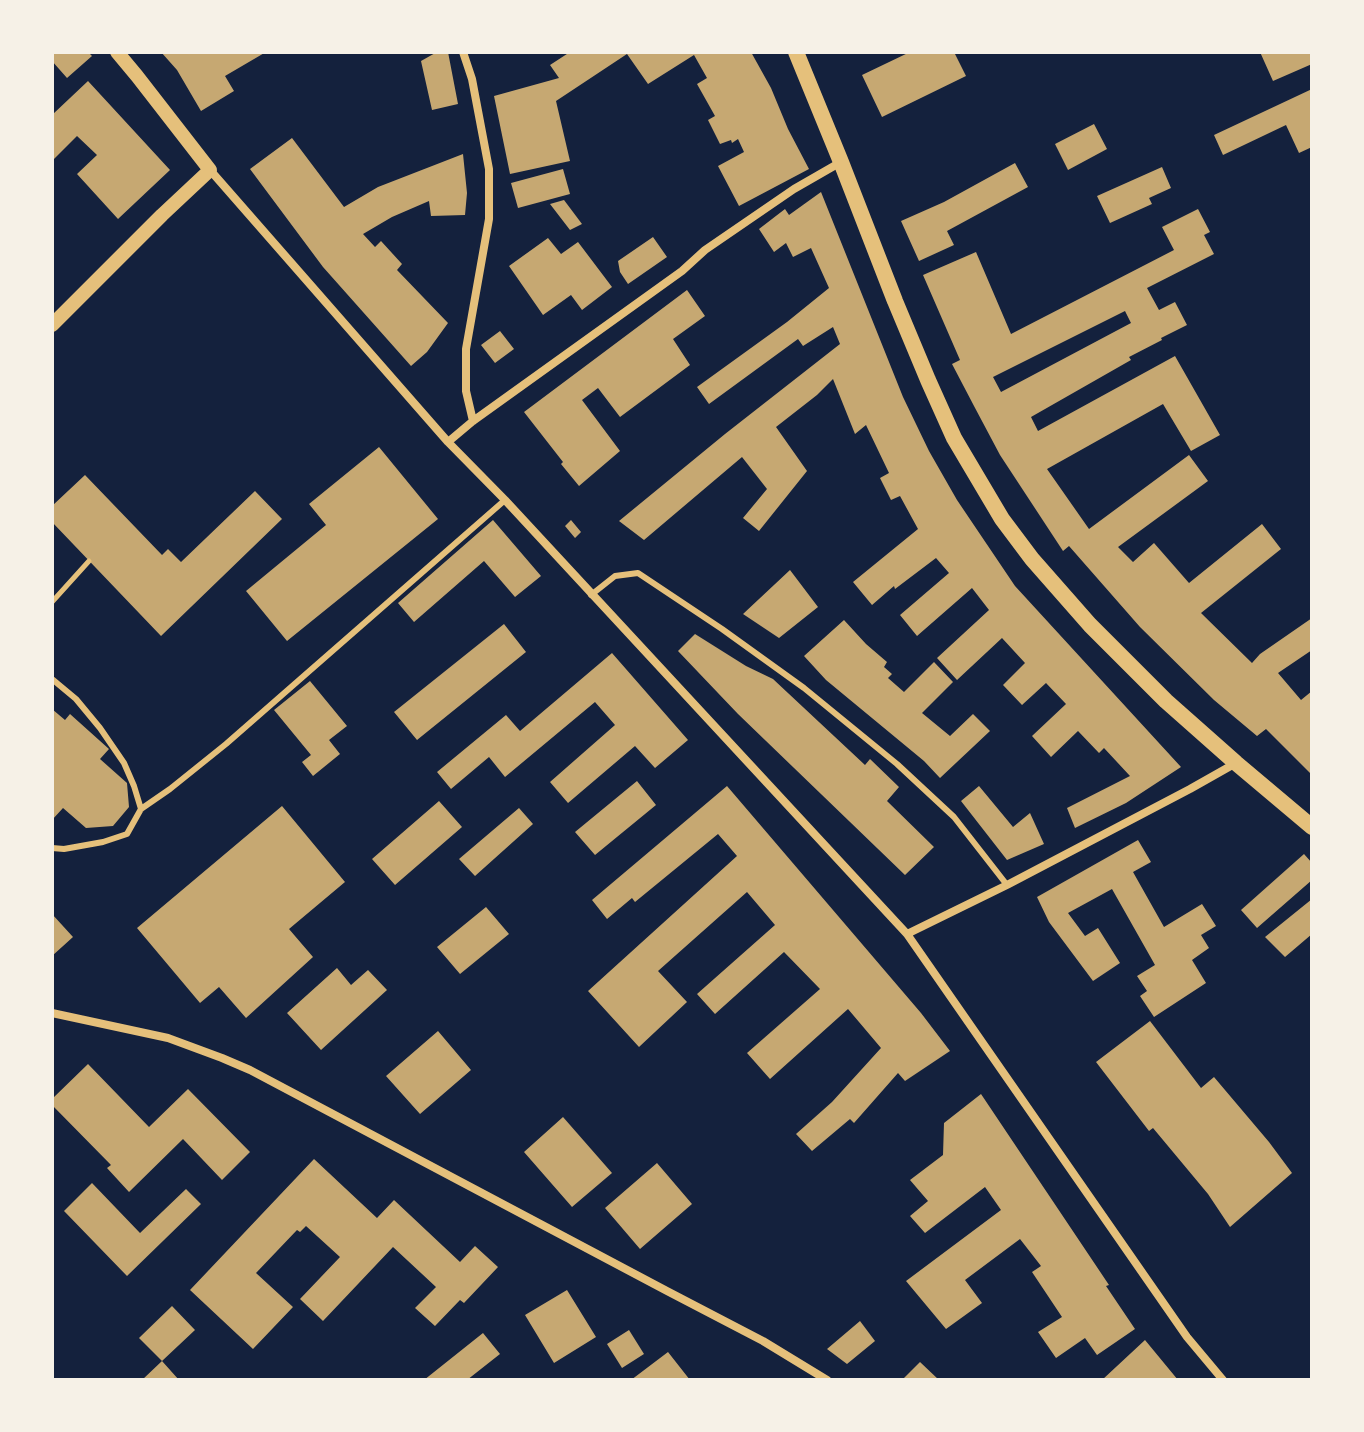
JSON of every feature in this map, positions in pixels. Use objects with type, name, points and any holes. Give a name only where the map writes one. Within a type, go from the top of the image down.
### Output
[{"type":"main road","points":[[796,52],[895,301],[954,438],[1002,519],[1032,559],[1090,625],[1166,701],[1312,827]]},
{"type":"street","points":[[117,52],[210,170],[448,442],[907,934],[1187,1337],[1223,1380]]},
{"type":"street","points":[[463,52],[472,79],[490,183],[489,219],[466,349],[466,391],[473,421]]},
{"type":"street","points":[[448,442],[682,271],[705,250],[794,189],[841,162]]},
{"type":"street","points":[[52,325],[210,170]]},
{"type":"street","points":[[907,934],[1007,885],[1236,763]]},
{"type":"street","points":[[52,1013],[168,1038],[250,1070],[763,1341],[827,1380]]},
{"type":"lane","points":[[52,848],[103,842],[127,834],[141,809],[226,744],[505,500]]},
{"type":"lane","points":[[591,595],[615,576],[638,573],[722,629],[804,688],[897,764],[954,817],[1007,885]]},
{"type":"lane","points":[[52,679],[76,699],[124,763],[141,809]]},
{"type":"path","points":[[52,602],[89,561]]},
{"type":"building","points":[[52,52],[88,52],[92,56],[67,78],[52,61]]},
{"type":"building","points":[[161,52],[266,52],[225,76],[234,91],[201,111],[177,70]]},
{"type":"building","points":[[437,52],[448,52],[458,104],[432,110],[421,61]]},
{"type":"building","points":[[570,52],[751,52],[809,169],[739,206],[718,166],[744,152],[738,139],[720,144],[708,120],[715,116],[697,84],[707,78],[694,55],[648,84],[627,54],[556,101],[570,161],[510,174],[494,96],[559,78],[550,65]]},
{"type":"building","points":[[910,52],[954,52],[966,76],[882,117],[862,75]]},
{"type":"building","points":[[1260,52],[1312,52],[1312,64],[1273,81]]},
{"type":"building","points":[[88,81],[170,170],[118,219],[77,174],[97,155],[77,136],[52,161],[52,115]]},
{"type":"building","points":[[1312,89],[1312,147],[1299,153],[1286,125],[1223,155],[1214,135]]},
{"type":"building","points":[[1094,124],[1107,149],[1068,170],[1055,144]]},
{"type":"building","points":[[292,138],[344,207],[378,187],[463,154],[467,193],[465,215],[431,216],[429,201],[363,234],[375,247],[381,241],[402,264],[397,270],[448,323],[427,352],[411,366],[323,267],[250,169]]},
{"type":"building","points":[[1015,163],[1028,187],[947,231],[954,245],[919,261],[901,221],[944,202]]},
{"type":"building","points":[[1162,167],[1171,188],[1149,198],[1152,204],[1110,223],[1097,196]]},
{"type":"building","points":[[563,169],[570,194],[518,208],[511,183]]},
{"type":"building","points":[[821,192],[903,397],[957,500],[1015,586],[1181,767],[1126,803],[1075,828],[1067,808],[1130,776],[1104,748],[1099,753],[1078,731],[1051,757],[1032,736],[1066,704],[1046,683],[1022,705],[1003,685],[1025,663],[1002,638],[957,680],[937,658],[989,610],[972,588],[917,636],[900,615],[949,573],[936,558],[872,605],[853,582],[918,529],[900,496],[891,500],[880,478],[889,473],[866,425],[855,434],[833,379],[776,427],[807,471],[759,531],[743,518],[767,489],[742,457],[644,540],[619,521],[840,344],[833,327],[803,346],[798,339],[709,404],[697,387],[829,288],[811,248],[793,257],[786,243],[774,252],[759,229],[785,209],[789,215]]},
{"type":"building","points":[[564,200],[582,224],[570,230],[550,204]]},
{"type":"building","points":[[1198,209],[1210,232],[1204,235],[1214,254],[1147,288],[1159,310],[1175,302],[1187,325],[1031,417],[1038,431],[1175,356],[1220,435],[1191,451],[1163,404],[1047,469],[1089,529],[1189,455],[1208,481],[1118,547],[1133,562],[1154,543],[1189,583],[1262,524],[1281,549],[1201,613],[1252,663],[1312,618],[1312,650],[1278,673],[1301,700],[1312,691],[1312,775],[1266,729],[1257,736],[1214,700],[1140,627],[1069,546],[1063,551],[1000,455],[952,364],[960,360],[923,275],[976,252],[1011,334],[1174,250],[1162,227]],"holes":[[[1125,311],[1131,323],[1001,392],[993,377]]]},
{"type":"building","points":[[653,237],[667,257],[628,284],[620,272],[618,261]]},
{"type":"building","points":[[548,238],[561,254],[578,242],[612,287],[582,310],[571,295],[543,315],[509,266]]},
{"type":"building","points":[[687,290],[705,316],[673,339],[690,365],[620,417],[598,388],[582,400],[620,451],[579,486],[524,412]]},
{"type":"building","points":[[500,331],[514,349],[495,363],[481,345]]},
{"type":"building","points":[[379,447],[438,519],[287,641],[246,591],[326,525],[309,504]]},
{"type":"building","points":[[85,475],[162,555],[168,549],[181,562],[255,491],[282,519],[161,636],[52,522],[52,506]]},
{"type":"building","points":[[493,520],[541,576],[515,597],[484,561],[414,622],[398,603]]},
{"type":"building","points":[[571,520],[581,532],[575,538],[565,526]]},
{"type":"building","points":[[790,570],[818,607],[779,638],[743,614]]},
{"type":"building","points":[[844,620],[887,662],[884,667],[892,674],[888,678],[904,692],[934,662],[953,682],[922,713],[950,736],[973,714],[990,731],[940,778],[924,761],[826,680],[804,656]]},
{"type":"building","points":[[504,624],[526,652],[417,740],[394,712]]},
{"type":"building","points":[[695,634],[773,679],[865,765],[870,759],[899,787],[887,801],[934,847],[905,875],[738,714],[678,651]]},
{"type":"building","points":[[612,653],[688,740],[655,768],[635,746],[568,803],[550,782],[615,725],[595,702],[505,777],[489,757],[451,789],[437,772],[506,715],[520,731]]},
{"type":"building","points":[[310,681],[347,726],[329,740],[340,754],[313,776],[302,762],[311,755],[274,710]]},
{"type":"building","points":[[52,709],[65,720],[70,714],[109,749],[100,759],[127,783],[129,807],[113,826],[86,828],[63,808],[52,820]]},
{"type":"building","points":[[637,781],[656,805],[595,855],[575,832]]},
{"type":"building","points":[[727,786],[950,1051],[905,1081],[898,1073],[854,1123],[850,1119],[812,1151],[796,1134],[832,1102],[881,1048],[848,1009],[770,1079],[747,1053],[820,989],[784,952],[715,1014],[697,994],[775,925],[747,892],[658,971],[687,1002],[639,1047],[588,991],[737,856],[718,834],[635,902],[632,898],[607,919],[592,900]]},
{"type":"building","points":[[979,786],[1013,827],[1030,813],[1044,844],[1007,860],[961,801]]},
{"type":"building","points":[[439,801],[462,827],[395,885],[372,859]]},
{"type":"building","points":[[282,806],[345,882],[289,929],[313,957],[246,1018],[219,987],[200,1003],[137,928]]},
{"type":"building","points":[[519,808],[533,824],[475,876],[459,859]]},
{"type":"building","points":[[1138,840],[1151,862],[1133,872],[1164,927],[1202,904],[1216,926],[1201,935],[1209,948],[1192,960],[1206,983],[1154,1017],[1140,996],[1147,991],[1137,976],[1155,965],[1112,889],[1068,913],[1085,936],[1098,928],[1120,963],[1093,981],[1049,922],[1037,897]]},
{"type":"building","points":[[1304,854],[1312,863],[1312,880],[1257,928],[1241,910]]},
{"type":"building","points":[[1312,899],[1312,934],[1285,957],[1265,937]]},
{"type":"building","points":[[486,907],[509,934],[460,974],[437,947]]},
{"type":"building","points":[[52,914],[73,937],[52,956]]},
{"type":"building","points":[[337,968],[351,985],[368,970],[387,990],[321,1050],[287,1013]]},
{"type":"building","points":[[1150,1021],[1201,1088],[1214,1077],[1292,1173],[1230,1227],[1208,1194],[1153,1128],[1149,1131],[1096,1062]]},
{"type":"building","points":[[438,1031],[471,1070],[420,1114],[386,1076]]},
{"type":"building","points":[[88,1064],[149,1127],[188,1089],[250,1152],[222,1180],[183,1139],[129,1192],[107,1168],[111,1165],[52,1105],[52,1099]]},
{"type":"building","points":[[981,1094],[1135,1329],[1097,1355],[1085,1338],[1056,1358],[1038,1332],[1062,1317],[1032,1272],[1041,1266],[1020,1239],[965,1280],[982,1303],[946,1329],[906,1281],[1001,1210],[985,1187],[925,1233],[910,1216],[928,1201],[910,1180],[943,1155],[944,1123]]},
{"type":"building","points":[[563,1117],[612,1173],[572,1207],[524,1152]]},
{"type":"building","points":[[314,1159],[377,1218],[394,1200],[460,1262],[475,1246],[498,1267],[464,1303],[460,1300],[435,1326],[415,1308],[436,1287],[393,1247],[323,1321],[300,1299],[340,1257],[306,1226],[300,1232],[297,1230],[256,1273],[293,1307],[253,1349],[190,1290]]},
{"type":"building","points":[[657,1163],[692,1204],[640,1249],[605,1208]]},
{"type":"building","points":[[92,1183],[140,1233],[186,1189],[201,1204],[127,1276],[64,1211]]},
{"type":"building","points":[[567,1290],[596,1337],[554,1363],[525,1315]]},
{"type":"building","points":[[172,1306],[195,1330],[162,1361],[139,1338]]},
{"type":"building","points":[[860,1321],[875,1341],[847,1364],[827,1349]]},
{"type":"building","points":[[629,1330],[644,1354],[622,1368],[607,1344]]},
{"type":"building","points":[[483,1333],[500,1354],[467,1380],[424,1380]]},
{"type":"building","points":[[1145,1340],[1178,1380],[1102,1380]]},
{"type":"building","points":[[668,1352],[690,1380],[631,1380]]},
{"type":"building","points":[[162,1361],[179,1380],[142,1380]]},
{"type":"building","points":[[920,1362],[939,1380],[902,1380]]}]
